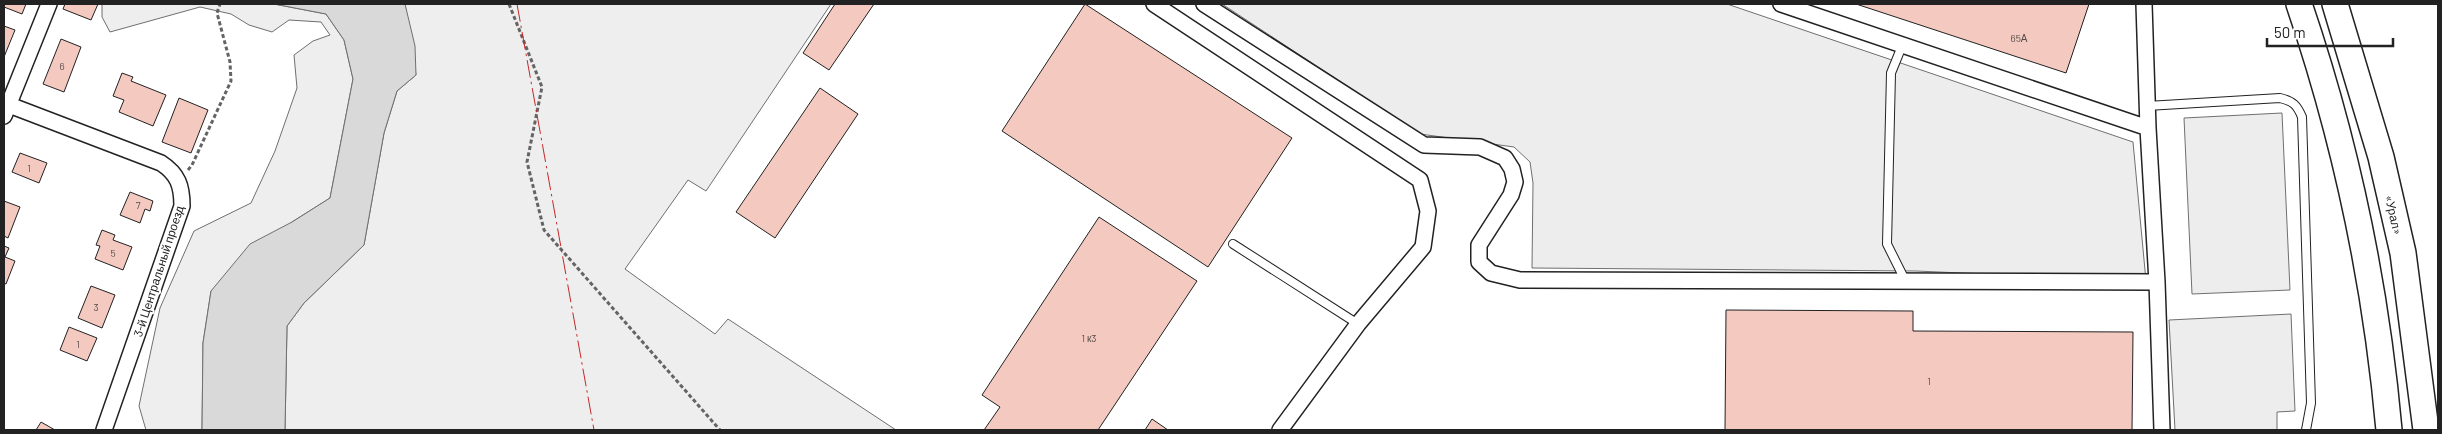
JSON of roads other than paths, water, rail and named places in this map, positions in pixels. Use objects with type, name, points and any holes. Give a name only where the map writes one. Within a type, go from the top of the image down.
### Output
[{"type":"highway","points":[[2299,4],[2319,64],[2338,134],[2367,259],[2389,430]]},
{"type":"highway","name":"«Урал»","points":[[2335,4],[2375,138],[2403,253],[2426,430]]},
{"type":"street","points":[[5,108],[49,4]]},
{"type":"street","points":[[1154,4],[1420,180],[1428,211],[1423,247],[1358,324],[1280,430]]},
{"type":"street","points":[[1204,4],[1424,145],[1480,147],[1505,158],[1512,170],[1515,182],[1511,194],[1479,245],[1479,262],[1491,273],[1520,280],[2157,282]]},
{"type":"street","points":[[1781,4],[2148,128]]},
{"type":"street","points":[[2144,4],[2162,430]]},
{"type":"street","name":"3-й Центральный проезд","points":[[5,108],[161,163],[172,171],[179,180],[182,206],[104,430]]},
{"type":"street","points":[[2423,396],[2435,430]]},
{"type":"lane","points":[[1902,46],[1891,73],[1891,170],[1888,244],[1905,280]]},
{"type":"lane","points":[[2147,106],[2280,98],[2290,100],[2297,106],[2302,117],[2311,393],[2306,430]]},
{"type":"lane","points":[[1233,244],[1358,324]]}]
